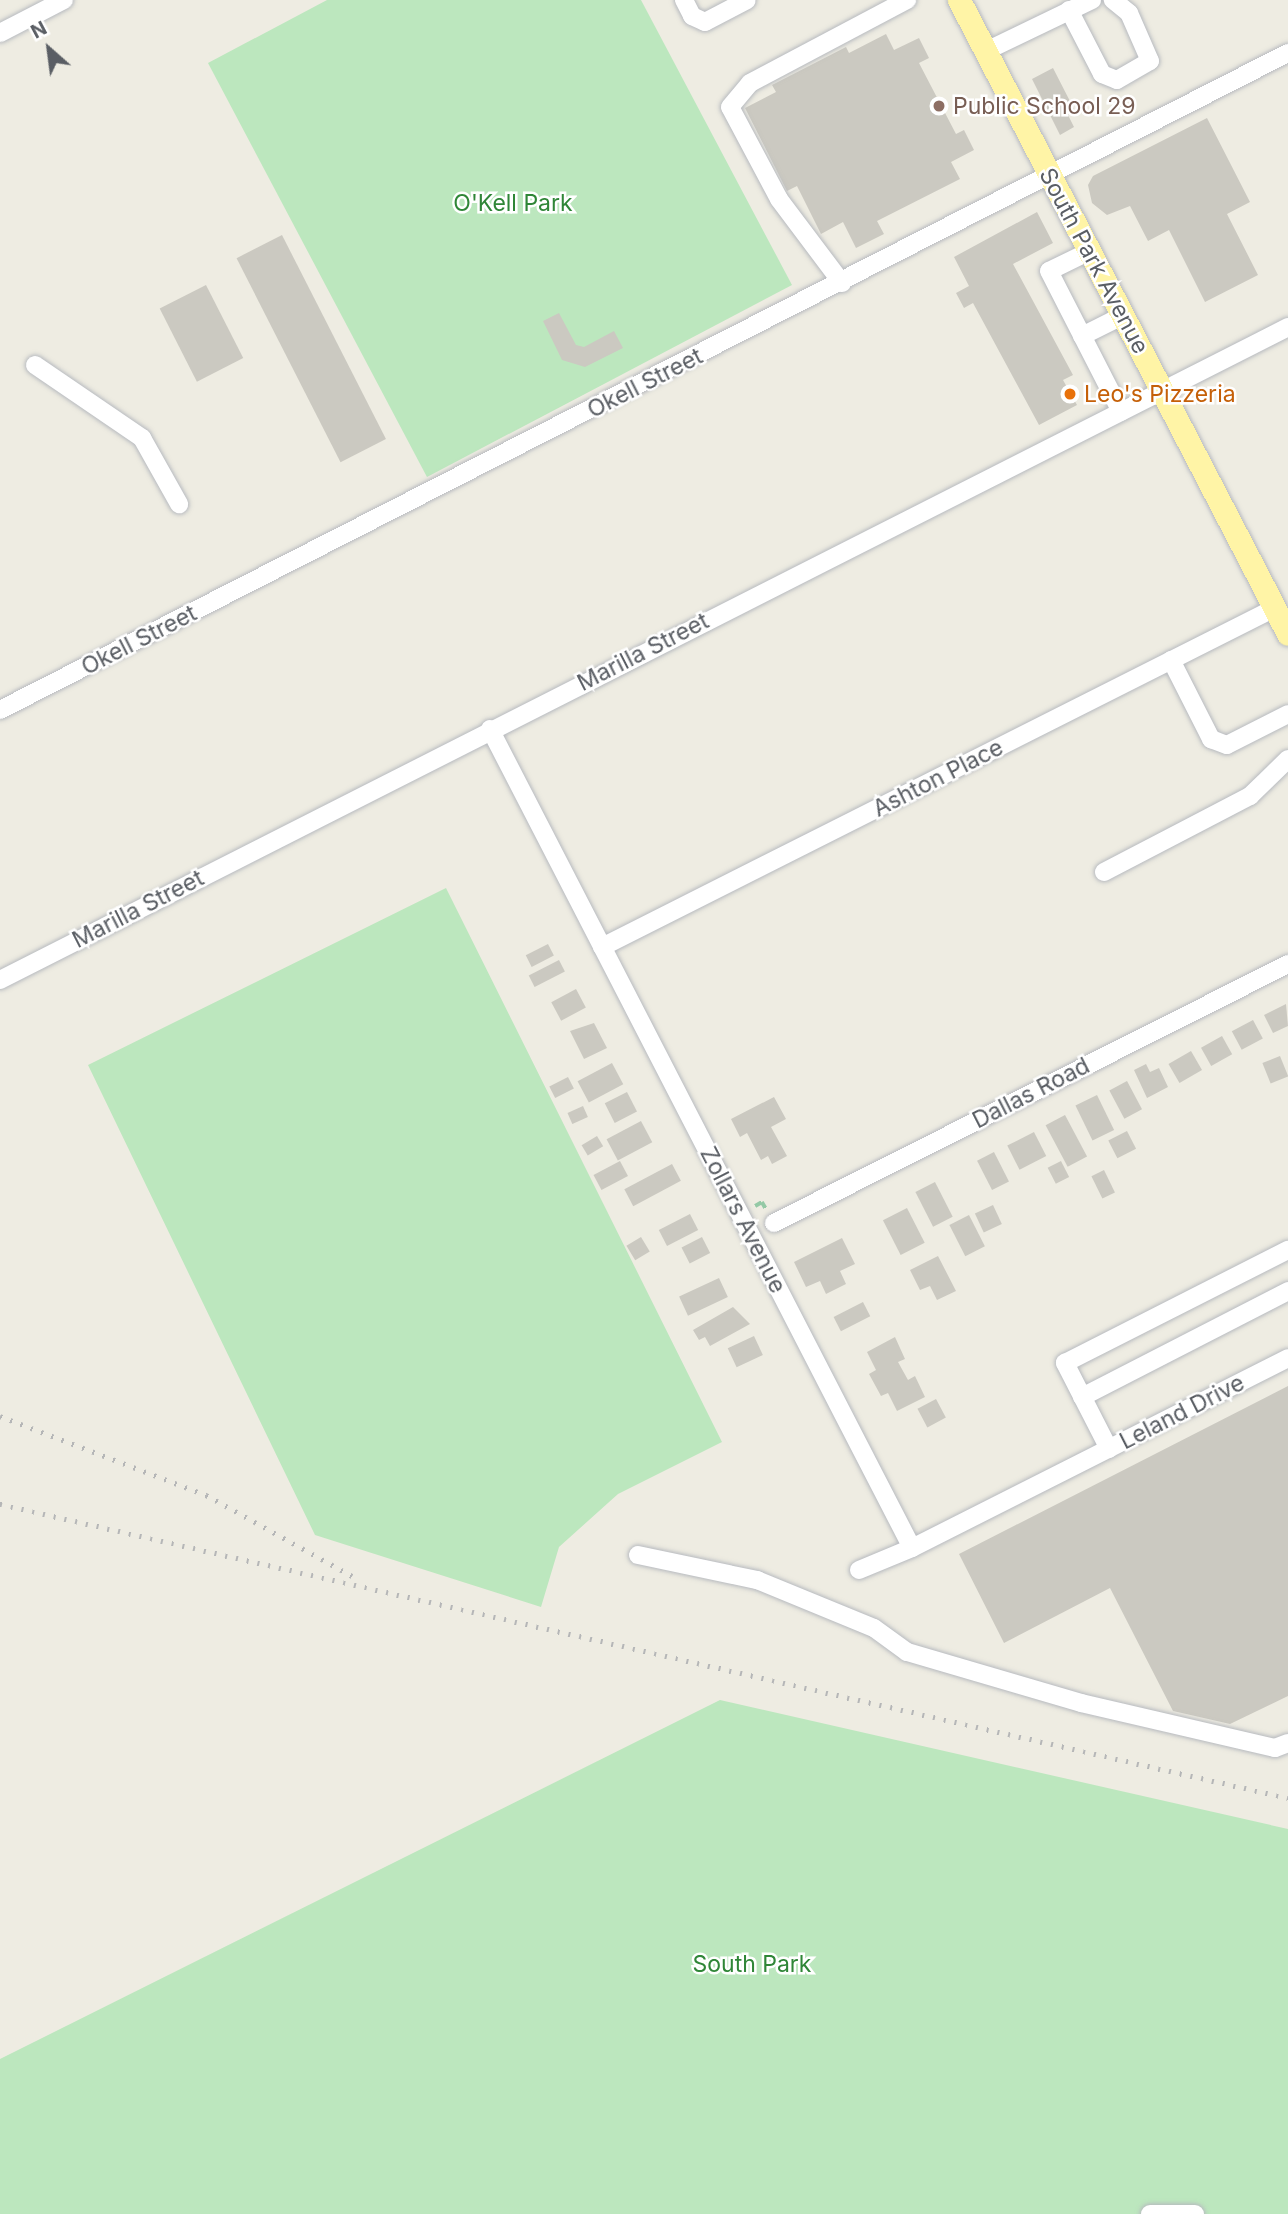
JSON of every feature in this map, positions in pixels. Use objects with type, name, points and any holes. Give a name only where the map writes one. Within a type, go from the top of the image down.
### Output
[{"type":"main road","name":"South Park Avenue","points":[[959,0],[1088,252],[1283,619]]},
{"type":"street","points":[[0,33],[64,0]]},
{"type":"street","points":[[684,0],[692,16],[705,22],[747,0]]},
{"type":"street","points":[[842,283],[779,199],[730,107],[750,83],[907,0]]},
{"type":"street","points":[[984,52],[1092,0]]},
{"type":"street","points":[[1069,10],[1102,74],[1117,80],[1150,61],[1129,13],[1113,0]]},
{"type":"street","name":"Okell Street","points":[[0,710],[842,283],[1288,53]]},
{"type":"street","points":[[1088,252],[1049,271],[1121,412]]},
{"type":"street","points":[[1082,336],[1122,316]]},
{"type":"street","name":"Marilla Street","points":[[0,980],[490,729],[1288,327]]},
{"type":"street","points":[[36,365],[142,438],[179,504]]},
{"type":"street","name":"Ashton Place","points":[[601,947],[1171,660],[1283,619]]},
{"type":"street","points":[[1171,660],[1211,739],[1227,745],[1288,714]]},
{"type":"street","name":"Zollars Avenue","points":[[490,729],[912,1548]]},
{"type":"street","points":[[1104,872],[1250,796],[1288,759]]},
{"type":"street","name":"Dallas Road","points":[[774,1223],[1288,964]]},
{"type":"street","points":[[1109,1448],[1065,1363],[1288,1250]]},
{"type":"street","points":[[1082,1396],[1288,1291]]},
{"type":"street","name":"Leland Drive","points":[[912,1548],[1288,1358]]},
{"type":"street","points":[[859,1570],[912,1548]]},
{"type":"street","points":[[638,1555],[757,1580],[874,1628],[907,1651],[1081,1703],[1275,1748],[1288,1743]]},
{"type":"street","points":[[1150,2214],[1195,2214]]},
{"type":"green space","name":"O'Kell Park","points":[[327,0],[641,0],[792,285],[427,477],[208,63]]},
{"type":"green space","points":[[446,888],[722,1442],[618,1494],[559,1547],[541,1607],[315,1535],[88,1065]]},
{"type":"green space","name":"South Park","points":[[720,1700],[1288,1829],[1288,2214],[0,2214],[0,2059]]},
{"type":"building","points":[[886,34],[894,50],[919,38],[929,58],[919,63],[956,134],[964,130],[974,150],[951,162],[960,179],[877,221],[884,234],[856,248],[843,222],[821,234],[797,186],[787,191],[745,108],[776,92],[772,85],[846,47],[849,53]]},
{"type":"building","points":[[1053,68],[1075,111],[1068,115],[1074,127],[1060,135],[1032,79]]},
{"type":"building","points":[[1207,118],[1250,202],[1227,214],[1258,275],[1205,302],[1169,230],[1148,241],[1130,206],[1107,215],[1092,203],[1088,185],[1093,176]]},
{"type":"building","points":[[1037,212],[1053,243],[1013,264],[1073,375],[1063,380],[1077,405],[1039,425],[973,303],[964,308],[956,293],[969,286],[954,257]]},
{"type":"building","points":[[282,235],[386,439],[341,462],[237,258]]},
{"type":"building","points":[[206,285],[243,358],[197,382],[160,309]]},
{"type":"building","points":[[559,313],[576,345],[584,347],[614,331],[623,348],[585,367],[562,360],[543,321]]},
{"type":"building","points":[[548,944],[554,956],[532,967],[526,955]]},
{"type":"building","points":[[559,960],[565,972],[535,987],[529,975]]},
{"type":"building","points":[[576,989],[586,1008],[561,1021],[551,1002]]},
{"type":"building","points":[[1286,1004],[1288,1026],[1273,1033],[1264,1015]]},
{"type":"building","points":[[1253,1020],[1263,1039],[1242,1050],[1232,1031]]},
{"type":"building","points":[[594,1023],[607,1048],[584,1059],[570,1031]]},
{"type":"building","points":[[1222,1036],[1232,1054],[1211,1066],[1201,1048]]},
{"type":"building","points":[[1191,1051],[1202,1070],[1179,1083],[1168,1064]]},
{"type":"building","points":[[1280,1056],[1288,1076],[1271,1084],[1262,1063]]},
{"type":"building","points":[[612,1063],[623,1084],[589,1103],[578,1081]]},
{"type":"building","points":[[1146,1064],[1150,1072],[1159,1068],[1168,1087],[1147,1098],[1134,1070]]},
{"type":"building","points":[[568,1077],[574,1089],[555,1098],[549,1087]]},
{"type":"building","points":[[1127,1081],[1142,1109],[1124,1119],[1109,1090]]},
{"type":"building","points":[[627,1092],[637,1112],[615,1123],[605,1103]]},
{"type":"building","points":[[1097,1095],[1114,1130],[1093,1141],[1075,1106]]},
{"type":"building","points":[[774,1097],[786,1119],[771,1127],[787,1156],[772,1164],[768,1156],[761,1160],[747,1133],[740,1137],[731,1119]]},
{"type":"building","points":[[583,1106],[588,1117],[572,1124],[567,1113]]},
{"type":"building","points":[[1065,1115],[1087,1156],[1068,1167],[1046,1125]]},
{"type":"building","points":[[641,1121],[652,1142],[618,1161],[607,1139]]},
{"type":"building","points":[[1127,1131],[1136,1149],[1117,1158],[1108,1141]]},
{"type":"building","points":[[1034,1132],[1046,1156],[1020,1170],[1007,1146]]},
{"type":"building","points":[[597,1136],[603,1146],[588,1156],[582,1145]]},
{"type":"building","points":[[994,1152],[1009,1181],[992,1190],[977,1161]]},
{"type":"building","points":[[620,1161],[628,1176],[601,1190],[594,1175]]},
{"type":"building","points":[[1061,1161],[1069,1177],[1056,1184],[1048,1168]]},
{"type":"building","points":[[672,1164],[681,1181],[633,1206],[624,1189]]},
{"type":"building","points":[[1104,1170],[1115,1192],[1102,1199],[1091,1176]]},
{"type":"building","points":[[935,1182],[953,1217],[933,1227],[915,1192]]},
{"type":"building","points":[[993,1205],[1002,1224],[984,1232],[975,1213]]},
{"type":"building","points":[[907,1208],[925,1243],[901,1255],[883,1220]]},
{"type":"building","points":[[690,1214],[698,1230],[667,1246],[659,1230]]},
{"type":"building","points":[[969,1215],[985,1246],[965,1256],[949,1225]]},
{"type":"building","points":[[641,1237],[650,1252],[635,1260],[626,1246]]},
{"type":"building","points":[[702,1237],[710,1253],[690,1263],[682,1247]]},
{"type":"building","points":[[842,1238],[855,1264],[840,1271],[846,1284],[826,1294],[820,1281],[806,1287],[794,1262]]},
{"type":"building","points":[[938,1256],[956,1291],[937,1300],[930,1286],[920,1290],[910,1270]]},
{"type":"building","points":[[719,1278],[728,1297],[688,1316],[679,1297]]},
{"type":"building","points":[[863,1302],[870,1316],[841,1331],[834,1317]]},
{"type":"building","points":[[733,1307],[750,1324],[710,1346],[705,1337],[699,1340],[693,1330]]},
{"type":"building","points":[[754,1336],[763,1355],[737,1367],[728,1348]]},
{"type":"building","points":[[895,1337],[905,1359],[898,1362],[908,1380],[915,1376],[925,1397],[897,1411],[888,1393],[881,1396],[869,1374],[876,1370],[867,1352]]},
{"type":"building","points":[[1288,1386],[1288,1696],[1230,1724],[1173,1711],[1110,1588],[1004,1643],[959,1554]]},
{"type":"building","points":[[936,1399],[946,1418],[927,1427],[917,1409]]},
{"type":"railway","points":[[0,1416],[206,1495],[352,1576]]},
{"type":"railway","points":[[0,1504],[1288,1798]]},
{"type":"place","name":"Public School 29","points":[[939,106]]},
{"type":"place","name":"Leo's Pizzeria","points":[[1070,394]]}]
